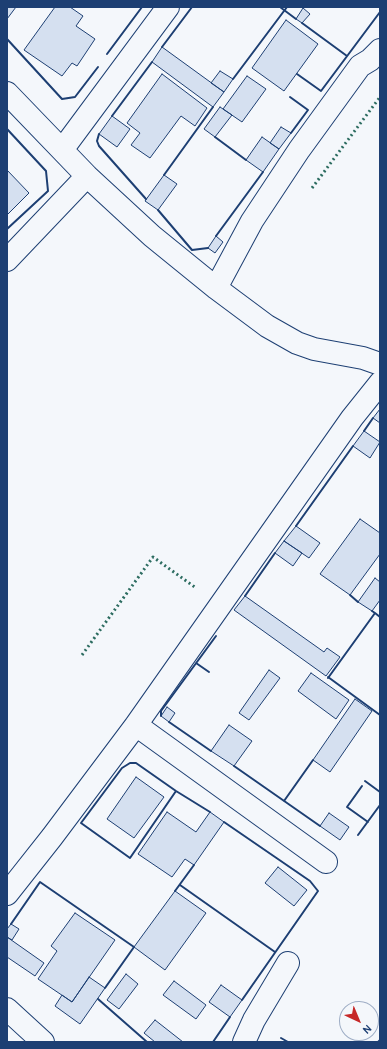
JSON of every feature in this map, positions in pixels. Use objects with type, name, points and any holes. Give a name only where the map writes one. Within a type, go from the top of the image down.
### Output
[{"type":"street","points":[[62,150],[168,7]]},
{"type":"street","points":[[216,288],[252,221],[299,150],[360,66],[370,60],[380,50]]},
{"type":"street","points":[[7,93],[87,176],[152,236],[216,288],[267,326],[297,343],[327,352],[363,358],[380,364]]},
{"type":"street","points":[[7,260],[87,176]]},
{"type":"street","points":[[7,894],[136,725],[352,418],[380,383]]},
{"type":"street","points":[[136,725],[326,862]]},
{"type":"street","points":[[244,1042],[254,1020],[288,963]]},
{"type":"street","points":[[7,1009],[43,1042]]},
{"type":"building","points":[[7,7],[16,7],[7,19]]},
{"type":"building","points":[[55,7],[70,7],[83,16],[76,26],[95,39],[77,66],[72,63],[62,76],[24,50]]},
{"type":"building","points":[[303,8],[310,14],[302,23],[296,19]]},
{"type":"building","points":[[286,20],[318,44],[284,91],[252,68]]},
{"type":"building","points":[[162,47],[224,92],[213,107],[152,62]]},
{"type":"building","points":[[220,71],[233,79],[224,92],[211,83]]},
{"type":"building","points":[[162,74],[207,108],[195,126],[181,116],[150,158],[131,145],[140,133],[127,123]]},
{"type":"building","points":[[247,76],[266,89],[242,122],[223,109]]},
{"type":"building","points":[[220,107],[232,115],[215,137],[204,129]]},
{"type":"building","points":[[112,116],[130,129],[117,147],[99,134]]},
{"type":"building","points":[[281,127],[291,133],[279,149],[270,143]]},
{"type":"building","points":[[262,137],[279,149],[263,172],[246,160]]},
{"type":"building","points":[[7,170],[29,193],[7,215]]},
{"type":"building","points":[[164,175],[177,184],[158,210],[145,201]]},
{"type":"building","points":[[216,236],[223,242],[215,253],[208,248]]},
{"type":"building","points":[[380,409],[380,423],[373,418]]},
{"type":"building","points":[[364,431],[380,442],[370,458],[353,446]]},
{"type":"building","points":[[360,519],[380,533],[380,554],[350,595],[320,574]]},
{"type":"building","points":[[296,526],[320,543],[309,558],[284,541]]},
{"type":"building","points":[[284,541],[302,553],[293,566],[275,553]]},
{"type":"building","points":[[375,578],[380,582],[380,600],[372,611],[358,602]]},
{"type":"building","points":[[245,596],[324,652],[327,648],[340,657],[326,676],[234,610]]},
{"type":"building","points":[[269,670],[280,678],[249,720],[239,713]]},
{"type":"building","points":[[311,673],[349,700],[336,719],[298,691]]},
{"type":"building","points":[[355,699],[372,711],[330,772],[313,760]]},
{"type":"building","points":[[167,707],[175,713],[169,722],[161,716]]},
{"type":"building","points":[[229,725],[252,741],[234,766],[211,751]]},
{"type":"building","points":[[136,777],[164,797],[134,838],[107,819]]},
{"type":"building","points":[[167,812],[196,832],[210,812],[224,822],[194,865],[185,859],[172,877],[138,854]]},
{"type":"building","points":[[329,813],[349,827],[340,840],[320,826]]},
{"type":"building","points":[[278,867],[307,890],[294,906],[265,883]]},
{"type":"building","points":[[175,891],[206,913],[165,970],[134,947]]},
{"type":"building","points":[[75,913],[115,940],[72,1002],[38,979],[57,951],[51,946]]},
{"type":"building","points":[[11,924],[19,929],[12,940],[7,937],[7,929]]},
{"type":"building","points":[[7,937],[44,963],[35,976],[7,957]]},
{"type":"building","points":[[126,974],[138,984],[119,1009],[107,1000]]},
{"type":"building","points":[[89,977],[105,988],[80,1024],[55,1006],[62,995],[72,1002]]},
{"type":"building","points":[[174,981],[206,1005],[196,1019],[163,995]]},
{"type":"building","points":[[221,985],[242,1000],[230,1017],[209,1002]]},
{"type":"building","points":[[155,1020],[183,1042],[155,1042],[144,1033]]},
{"type":"hedge","points":[[312,188],[380,97]]},
{"type":"hedge","points":[[82,655],[153,557],[196,588]]},
{"type":"wall","points":[[107,54],[142,7]]},
{"type":"wall","points":[[162,47],[192,7]]},
{"type":"wall","points":[[280,7],[296,19]]},
{"type":"wall","points":[[233,79],[287,7]]},
{"type":"wall","points":[[297,74],[321,91],[380,12]]},
{"type":"wall","points":[[302,23],[347,56]]},
{"type":"wall","points":[[7,39],[62,99],[75,97],[98,67]]},
{"type":"wall","points":[[112,116],[152,62]]},
{"type":"wall","points":[[290,97],[308,110],[291,133]]},
{"type":"wall","points":[[164,175],[213,107]]},
{"type":"wall","points":[[7,129],[46,171],[48,191],[7,229]]},
{"type":"wall","points":[[99,134],[97,141],[99,146],[146,199]]},
{"type":"wall","points":[[215,137],[246,160]]},
{"type":"wall","points":[[216,236],[263,172]]},
{"type":"wall","points":[[158,210],[192,250],[208,248]]},
{"type":"wall","points":[[364,431],[373,418]]},
{"type":"wall","points":[[296,526],[353,446]]},
{"type":"wall","points":[[245,596],[275,553]]},
{"type":"wall","points":[[350,595],[358,602]]},
{"type":"wall","points":[[328,678],[375,613],[372,611]]},
{"type":"wall","points":[[375,613],[380,617]]},
{"type":"wall","points":[[161,716],[161,711],[216,636]]},
{"type":"wall","points":[[196,663],[209,672]]},
{"type":"wall","points":[[328,677],[380,715]]},
{"type":"wall","points":[[169,722],[211,751]]},
{"type":"wall","points":[[284,801],[313,760]]},
{"type":"wall","points":[[176,791],[130,858],[81,823],[122,768],[130,763],[136,763],[176,791],[210,812]]},
{"type":"wall","points":[[234,766],[320,826]]},
{"type":"wall","points":[[365,781],[380,792]]},
{"type":"wall","points":[[362,786],[347,807],[368,822]]},
{"type":"wall","points":[[358,835],[380,805]]},
{"type":"wall","points":[[224,822],[310,881],[318,891],[242,1000]]},
{"type":"wall","points":[[175,891],[194,865]]},
{"type":"wall","points":[[11,924],[40,882],[134,947],[105,988]]},
{"type":"wall","points":[[180,885],[275,952]]},
{"type":"wall","points":[[98,999],[147,1042]]},
{"type":"wall","points":[[213,1042],[230,1017]]},
{"type":"wall","points":[[281,1038],[288,1042]]}]
